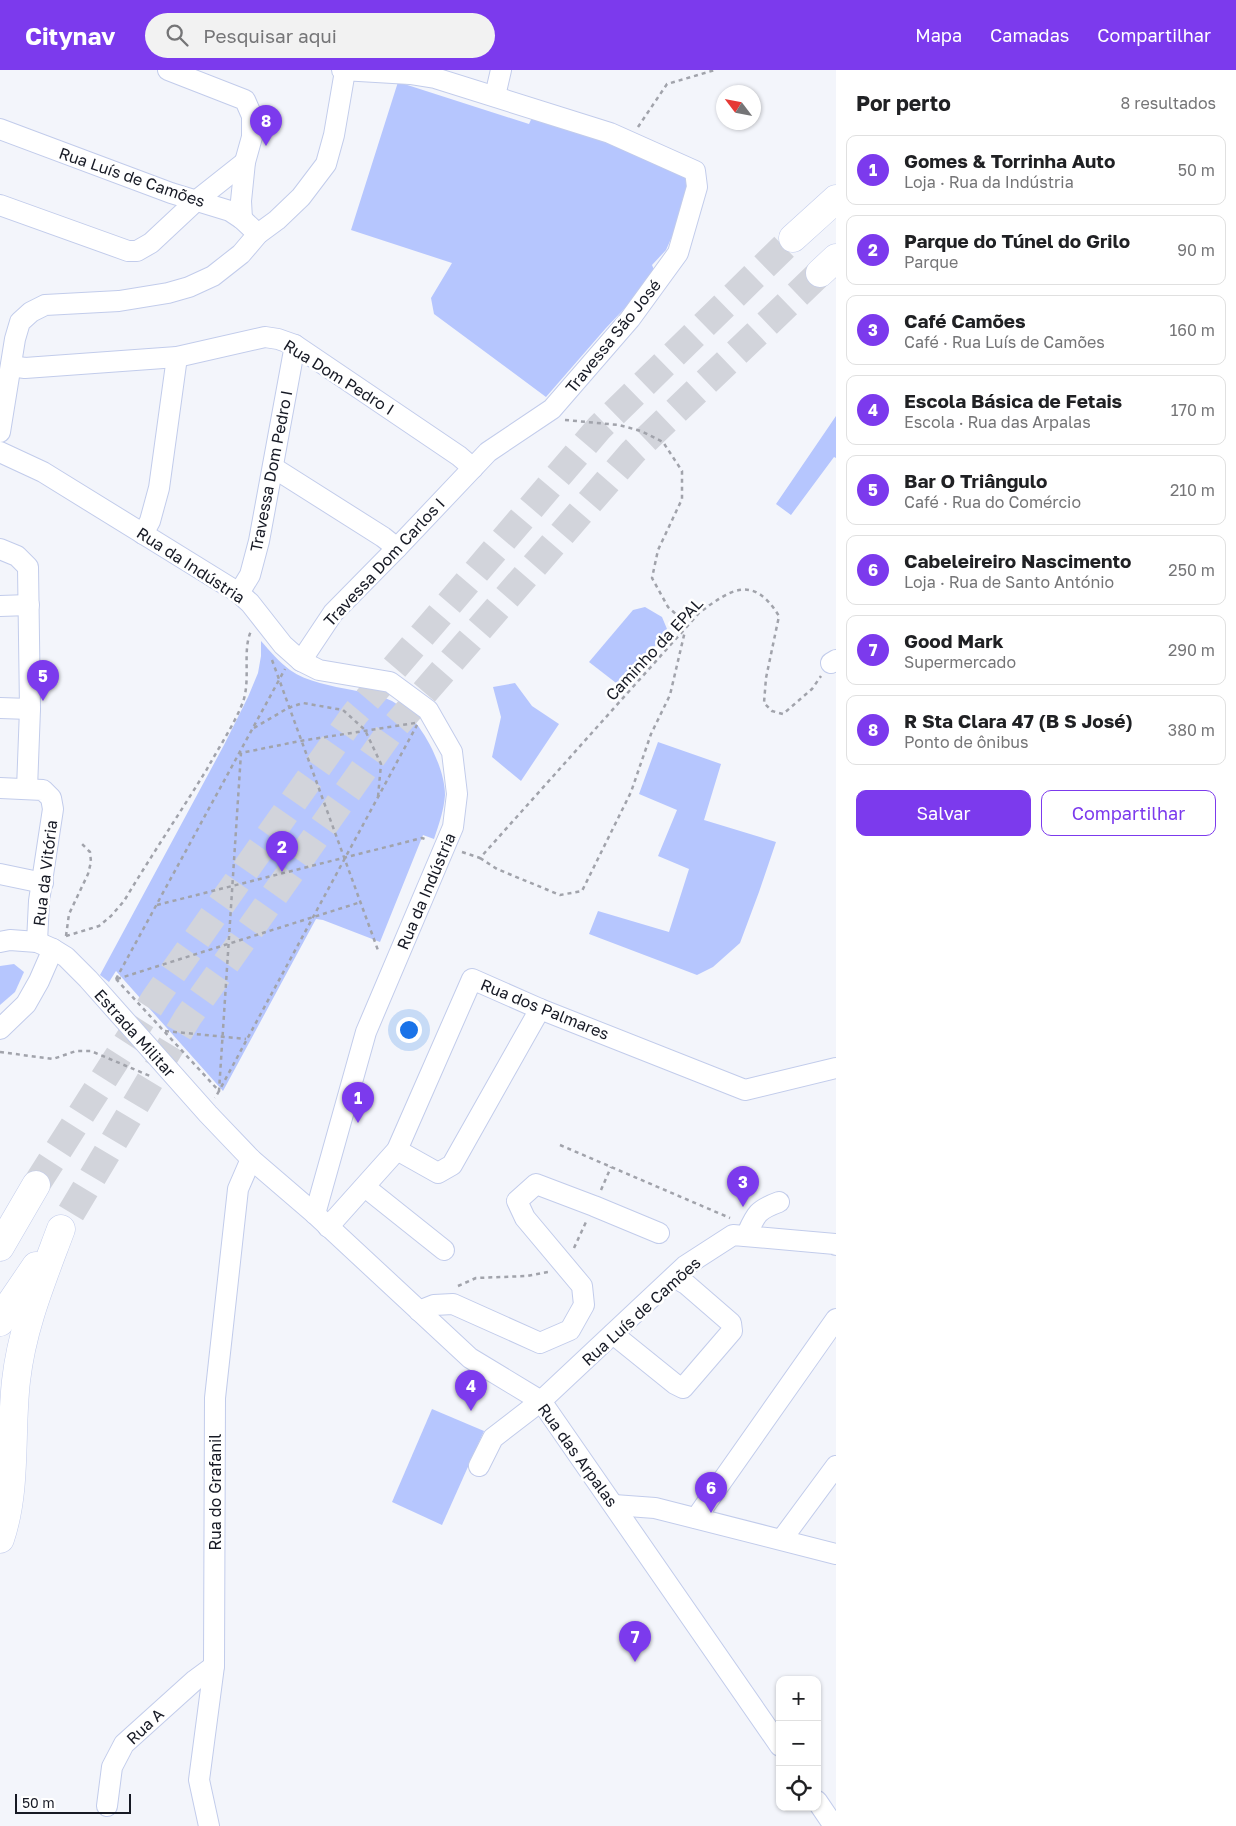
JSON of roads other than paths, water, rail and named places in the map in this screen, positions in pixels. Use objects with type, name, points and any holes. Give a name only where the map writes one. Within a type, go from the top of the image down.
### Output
[{"type":"highway","points":[[793,238],[832,201]]},
{"type":"highway","points":[[4,1237],[36,1185]]},
{"type":"highway","points":[[0,1322],[8,1307],[66,1221],[28,1317],[20,1354],[14,1413],[11,1484],[6,1520],[0,1539]]},
{"type":"street","points":[[168,70],[245,100],[252,116],[252,137],[245,162],[241,201],[242,219]]},
{"type":"street","points":[[495,96],[501,70]]},
{"type":"street","points":[[0,432],[11,366],[7,338],[20,322],[31,312],[45,305],[120,301],[168,293],[189,287],[213,276],[241,254],[258,234],[278,220],[301,197],[326,164],[334,135],[343,71]]},
{"type":"street","name":"Travessa São José","points":[[343,71],[410,74],[435,78],[610,133],[695,171],[698,187],[678,253],[630,319],[552,409],[488,452],[472,468]]},
{"type":"street","name":"Rua Luís de Camões","points":[[0,129],[171,193],[230,211],[258,234]]},
{"type":"street","points":[[0,205],[128,251],[137,251],[151,243],[197,200],[245,162]]},
{"type":"street","name":"Rua Dom Pedro I","points":[[11,366],[25,368],[177,357],[266,338],[278,338],[295,345],[459,456],[472,468]]},
{"type":"street","name":"Travessa Dom Pedro I","points":[[239,593],[250,576],[274,468],[295,345]]},
{"type":"street","points":[[143,534],[150,521],[158,488],[177,357]]},
{"type":"street","name":"Rua da Indústria","points":[[0,452],[43,472],[239,593],[250,603],[283,645],[319,670],[390,682],[428,710],[452,752],[457,794],[453,827],[366,1032],[322,1220]]},
{"type":"street","points":[[274,468],[383,537],[397,548]]},
{"type":"street","name":"Travessa Dom Carlos I","points":[[298,657],[333,613],[472,468]]},
{"type":"street","points":[[0,548],[17,556],[28,567],[30,709],[27,789]]},
{"type":"street","points":[[0,606],[29,605]]},
{"type":"street","points":[[0,708],[30,709]]},
{"type":"street","name":"Rua da Vitória","points":[[0,788],[43,790],[51,798],[53,808],[39,902],[52,942]]},
{"type":"street","points":[[0,874],[43,883]]},
{"type":"street","points":[[0,942],[10,940],[52,942],[39,981],[26,1004],[0,1029]]},
{"type":"street","name":"Estrada Militar","points":[[52,942],[208,1114],[252,1159]]},
{"type":"street","name":"Rua dos Palmares","points":[[322,1220],[365,1187],[397,1150],[472,979],[540,1009],[745,1090],[836,1068]]},
{"type":"street","points":[[397,1150],[438,1173],[452,1166],[540,1009]]},
{"type":"street","name":"Rua das Arpalas","points":[[252,1159],[322,1220],[470,1358],[541,1401],[776,1740]]},
{"type":"street","name":"Rua do Grafanil","points":[[209,1826],[199,1780],[214,1666],[215,1398],[238,1189],[252,1159]]},
{"type":"street","points":[[419,1311],[434,1305],[453,1304],[540,1343],[570,1330],[584,1305],[582,1286],[568,1261],[525,1218],[517,1201],[536,1184],[659,1233]]},
{"type":"street","points":[[365,1187],[444,1250]]},
{"type":"street","points":[[746,1236],[752,1222],[762,1208],[779,1202]]},
{"type":"street","name":"Rua Luís de Camões","points":[[479,1466],[494,1438],[541,1401],[686,1266],[733,1235],[836,1245]]},
{"type":"street","points":[[613,1334],[675,1384],[683,1388],[732,1330],[730,1323],[686,1284],[674,1277]]},
{"type":"street","points":[[696,1518],[836,1319]]},
{"type":"street","points":[[782,1539],[836,1466]]},
{"type":"street","points":[[614,1505],[655,1508],[836,1554]]},
{"type":"street","name":"Rua A","points":[[107,1806],[112,1767],[124,1744],[195,1680],[214,1666]]},
{"type":"street","points":[[821,1807],[834,1826]]},
{"type":"tunnel","points":[[36,1185],[156,997],[355,714],[599,428],[793,238]]},
{"type":"tunnel","points":[[71,1213],[188,1017],[390,732],[633,452],[820,273]]},
{"type":"place","name":"R Sta Clara 47 (B S José)","points":[[266,146]]},
{"type":"place","name":"Bar O Triângulo","points":[[43,701]]},
{"type":"place","name":"Parque do Túnel do Grilo","points":[[282,872]]},
{"type":"place","name":"Gomes & Torrinha Auto","points":[[358,1123]]},
{"type":"place","name":"Café Camões","points":[[743,1207]]},
{"type":"place","name":"Escola Básica de Fetais","points":[[471,1411]]},
{"type":"place","name":"Cabeleireiro Nascimento","points":[[711,1513]]},
{"type":"place","name":"Good Mark","points":[[635,1662]]}]
